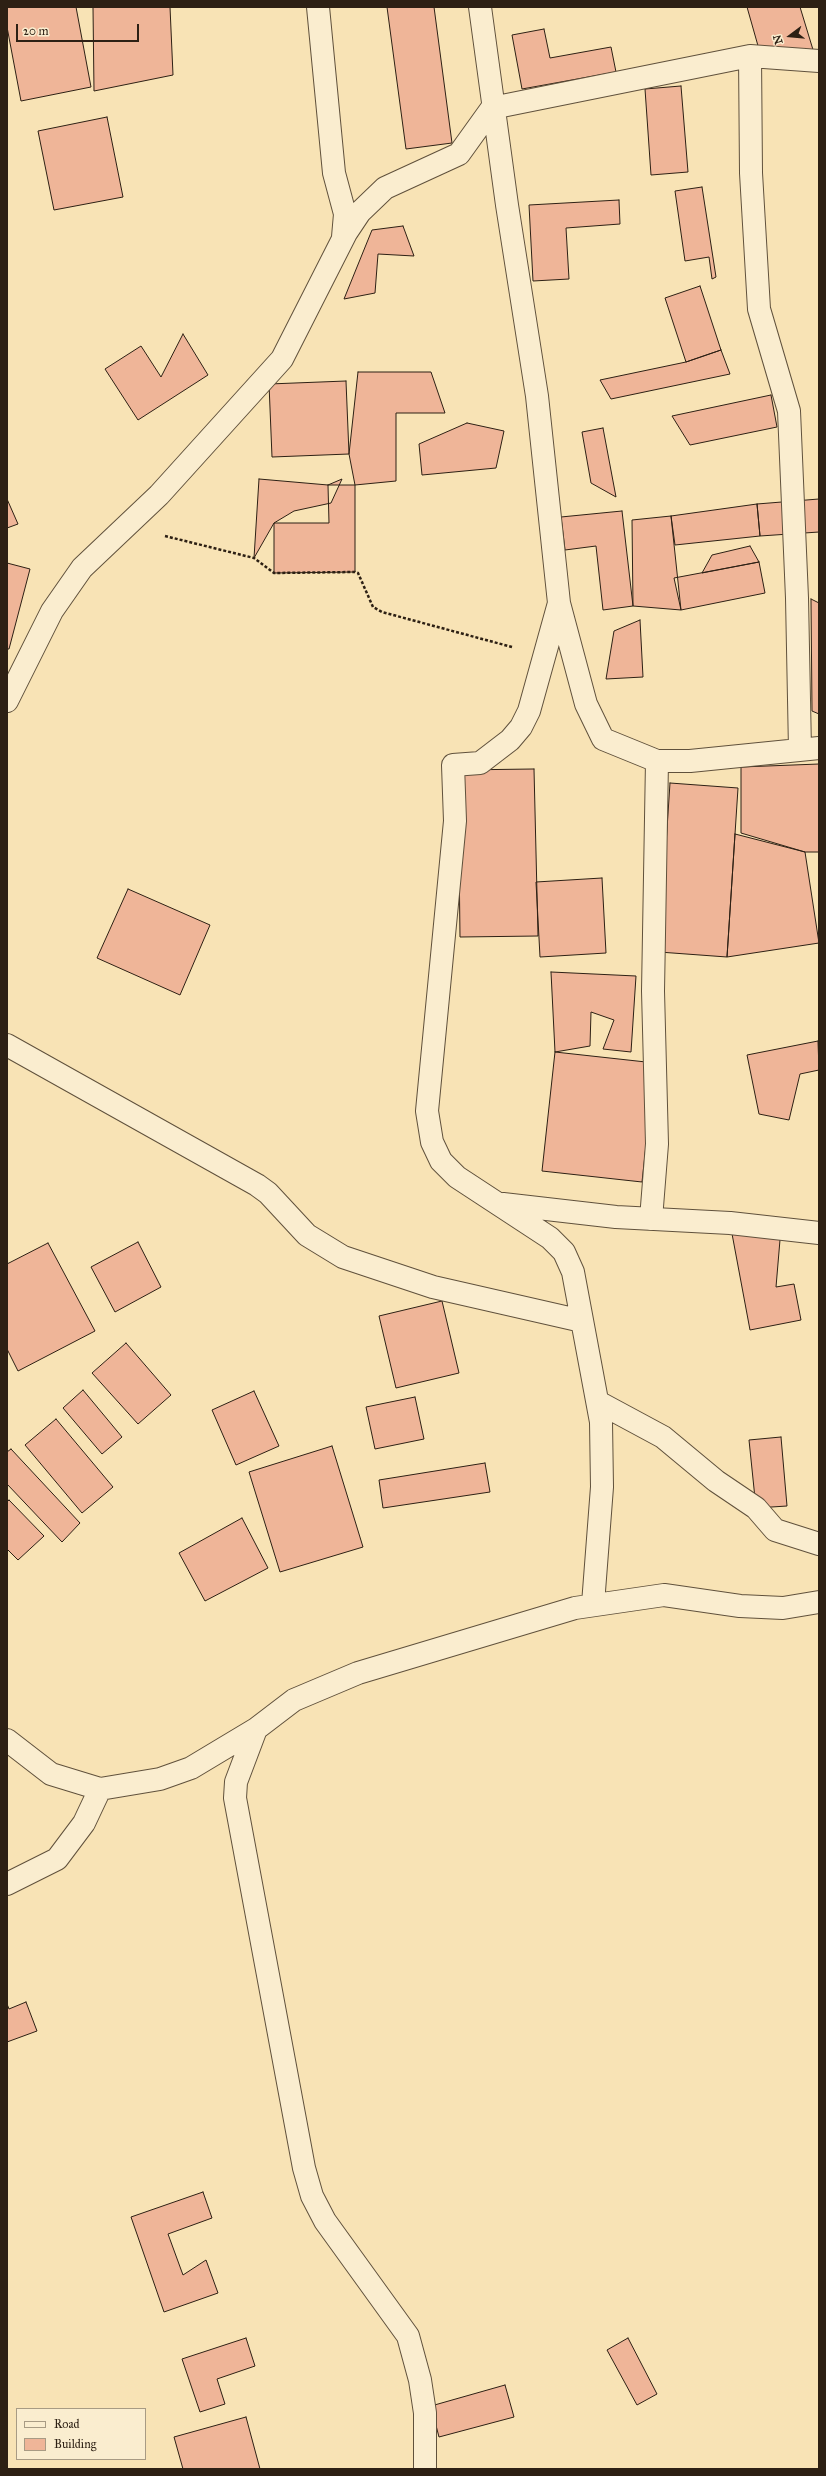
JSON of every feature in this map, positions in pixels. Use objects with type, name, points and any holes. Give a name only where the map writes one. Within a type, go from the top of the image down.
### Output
[{"type":"street","points":[[318,7],[334,173],[345,214],[342,240]]},
{"type":"street","points":[[480,7],[492,108],[537,396],[558,603],[586,704],[603,739],[657,761],[690,761],[809,749],[797,598],[789,411],[759,309],[751,173],[750,56]]},
{"type":"street","points":[[7,701],[52,611],[82,568],[159,495],[282,359],[342,240],[360,212],[385,188],[458,154],[492,108],[750,56],[819,61]]},
{"type":"street","points":[[558,603],[529,711],[521,727],[510,740],[480,763],[453,765],[454,821],[427,1111],[432,1142],[441,1161],[457,1177],[550,1238],[564,1252],[573,1272],[601,1422],[602,1488],[593,1604]]},
{"type":"street","points":[[652,1219],[657,1144],[654,991],[657,761]]},
{"type":"street","points":[[7,1045],[258,1185],[268,1193],[307,1235],[343,1257],[432,1287],[582,1321]]},
{"type":"street","points":[[498,1203],[616,1217],[737,1224],[819,1233]]},
{"type":"street","points":[[598,1402],[663,1437],[716,1480],[756,1508],[775,1530],[819,1544]]},
{"type":"street","points":[[7,1740],[51,1774],[100,1789],[160,1779],[191,1768],[256,1729],[294,1700],[358,1673],[593,1604],[664,1595],[740,1606],[783,1608],[819,1602]]},
{"type":"street","points":[[256,1729],[236,1782],[235,1798],[304,2168],[312,2196],[325,2220],[408,2336],[420,2380],[425,2413],[425,2469]]},
{"type":"street","points":[[7,1884],[57,1859],[84,1823],[100,1789]]},
{"type":"path","points":[[126,526],[254,558],[274,573],[355,572],[358,573],[373,607],[382,612],[544,655]]},
{"type":"building","points":[[7,7],[76,7],[91,87],[21,101],[7,27]]},
{"type":"building","points":[[93,7],[170,7],[173,75],[94,91]]},
{"type":"building","points":[[387,7],[434,7],[452,143],[406,149]]},
{"type":"building","points":[[747,7],[800,7],[814,53],[764,67]]},
{"type":"building","points":[[544,29],[550,58],[611,47],[616,72],[522,89],[512,35]]},
{"type":"building","points":[[681,86],[688,172],[651,175],[645,89]]},
{"type":"building","points":[[107,117],[123,197],[54,210],[38,131]]},
{"type":"building","points":[[702,187],[716,277],[712,279],[709,257],[685,261],[675,191]]},
{"type":"building","points":[[619,200],[620,224],[566,228],[569,279],[533,281],[529,205]]},
{"type":"building","points":[[403,226],[414,256],[378,254],[375,293],[344,299],[372,230]]},
{"type":"building","points":[[700,286],[721,350],[686,362],[665,298]]},
{"type":"building","points":[[183,334],[208,375],[138,420],[105,369],[141,346],[161,377]]},
{"type":"building","points":[[721,350],[730,374],[611,399],[600,380],[686,362]]},
{"type":"building","points":[[358,372],[431,372],[445,413],[396,413],[396,481],[355,485],[349,454]]},
{"type":"building","points":[[346,381],[349,454],[272,457],[269,384]]},
{"type":"building","points":[[771,395],[777,427],[690,445],[672,416]]},
{"type":"building","points":[[467,423],[504,431],[496,468],[422,475],[419,444]]},
{"type":"building","points":[[603,428],[616,497],[591,483],[582,432]]},
{"type":"building","points":[[259,479],[328,485],[342,479],[331,503],[294,511],[274,523],[254,558]]},
{"type":"building","points":[[328,485],[355,485],[355,572],[274,573],[274,523],[329,523]]},
{"type":"building","points":[[7,499],[18,524],[7,528]]},
{"type":"building","points":[[819,499],[819,532],[760,536],[757,504]]},
{"type":"building","points":[[757,504],[760,536],[675,545],[671,516]]},
{"type":"building","points":[[622,511],[633,606],[603,610],[596,546],[565,550],[561,517]]},
{"type":"building","points":[[671,516],[681,610],[633,606],[632,520]]},
{"type":"building","points":[[750,546],[759,562],[702,573],[712,555]]},
{"type":"building","points":[[759,562],[765,593],[681,610],[674,578]]},
{"type":"building","points":[[7,563],[30,569],[9,649],[7,649]]},
{"type":"building","points":[[811,599],[819,603],[819,714],[812,711]]},
{"type":"building","points":[[640,620],[643,677],[606,679],[614,631]]},
{"type":"building","points":[[819,764],[819,852],[805,852],[741,833],[741,767]]},
{"type":"building","points":[[534,769],[538,936],[460,937],[458,770]]},
{"type":"building","points":[[670,783],[738,788],[727,957],[659,952]]},
{"type":"building","points":[[735,834],[805,852],[819,943],[727,957]]},
{"type":"building","points":[[602,878],[606,953],[540,957],[536,882]]},
{"type":"building","points":[[128,889],[210,925],[180,995],[97,958]]},
{"type":"building","points":[[551,972],[636,976],[631,1052],[603,1049],[614,1020],[591,1012],[590,1046],[555,1052]]},
{"type":"building","points":[[818,1041],[819,1070],[800,1074],[789,1120],[759,1114],[747,1055]]},
{"type":"building","points":[[555,1052],[655,1063],[642,1182],[542,1171]]},
{"type":"building","points":[[730,1223],[781,1228],[776,1287],[794,1284],[801,1320],[750,1330]]},
{"type":"building","points":[[138,1242],[161,1287],[115,1312],[91,1267]]},
{"type":"building","points":[[48,1243],[95,1331],[18,1371],[7,1349],[7,1264]]},
{"type":"building","points":[[442,1301],[459,1373],[396,1388],[379,1316]]},
{"type":"building","points":[[126,1343],[171,1395],[138,1424],[92,1373]]},
{"type":"building","points":[[83,1390],[122,1437],[102,1454],[63,1408]]},
{"type":"building","points":[[254,1391],[279,1446],[236,1465],[212,1410]]},
{"type":"building","points":[[415,1397],[424,1439],[375,1449],[366,1407]]},
{"type":"building","points":[[56,1419],[113,1487],[82,1513],[25,1445]]},
{"type":"building","points":[[781,1437],[787,1506],[756,1508],[749,1440]]},
{"type":"building","points":[[332,1446],[363,1547],[280,1572],[249,1472]]},
{"type":"building","points":[[11,1449],[80,1523],[62,1542],[7,1484],[7,1452]]},
{"type":"building","points":[[485,1463],[490,1492],[383,1508],[379,1480]]},
{"type":"building","points":[[9,1500],[44,1536],[18,1560],[7,1549],[7,1502]]},
{"type":"building","points":[[242,1518],[268,1568],[205,1601],[179,1553]]},
{"type":"building","points":[[26,2002],[37,2031],[7,2042],[7,2004],[9,2009]]},
{"type":"building","points":[[203,2192],[212,2218],[168,2234],[183,2275],[206,2260],[218,2293],[164,2312],[131,2217]]},
{"type":"building","points":[[246,2338],[255,2366],[217,2379],[225,2404],[200,2412],[182,2359]]},
{"type":"building","points":[[628,2338],[657,2394],[637,2405],[607,2350]]},
{"type":"building","points":[[505,2385],[514,2417],[439,2437],[431,2406]]},
{"type":"building","points":[[246,2417],[260,2469],[183,2469],[174,2437]]}]
